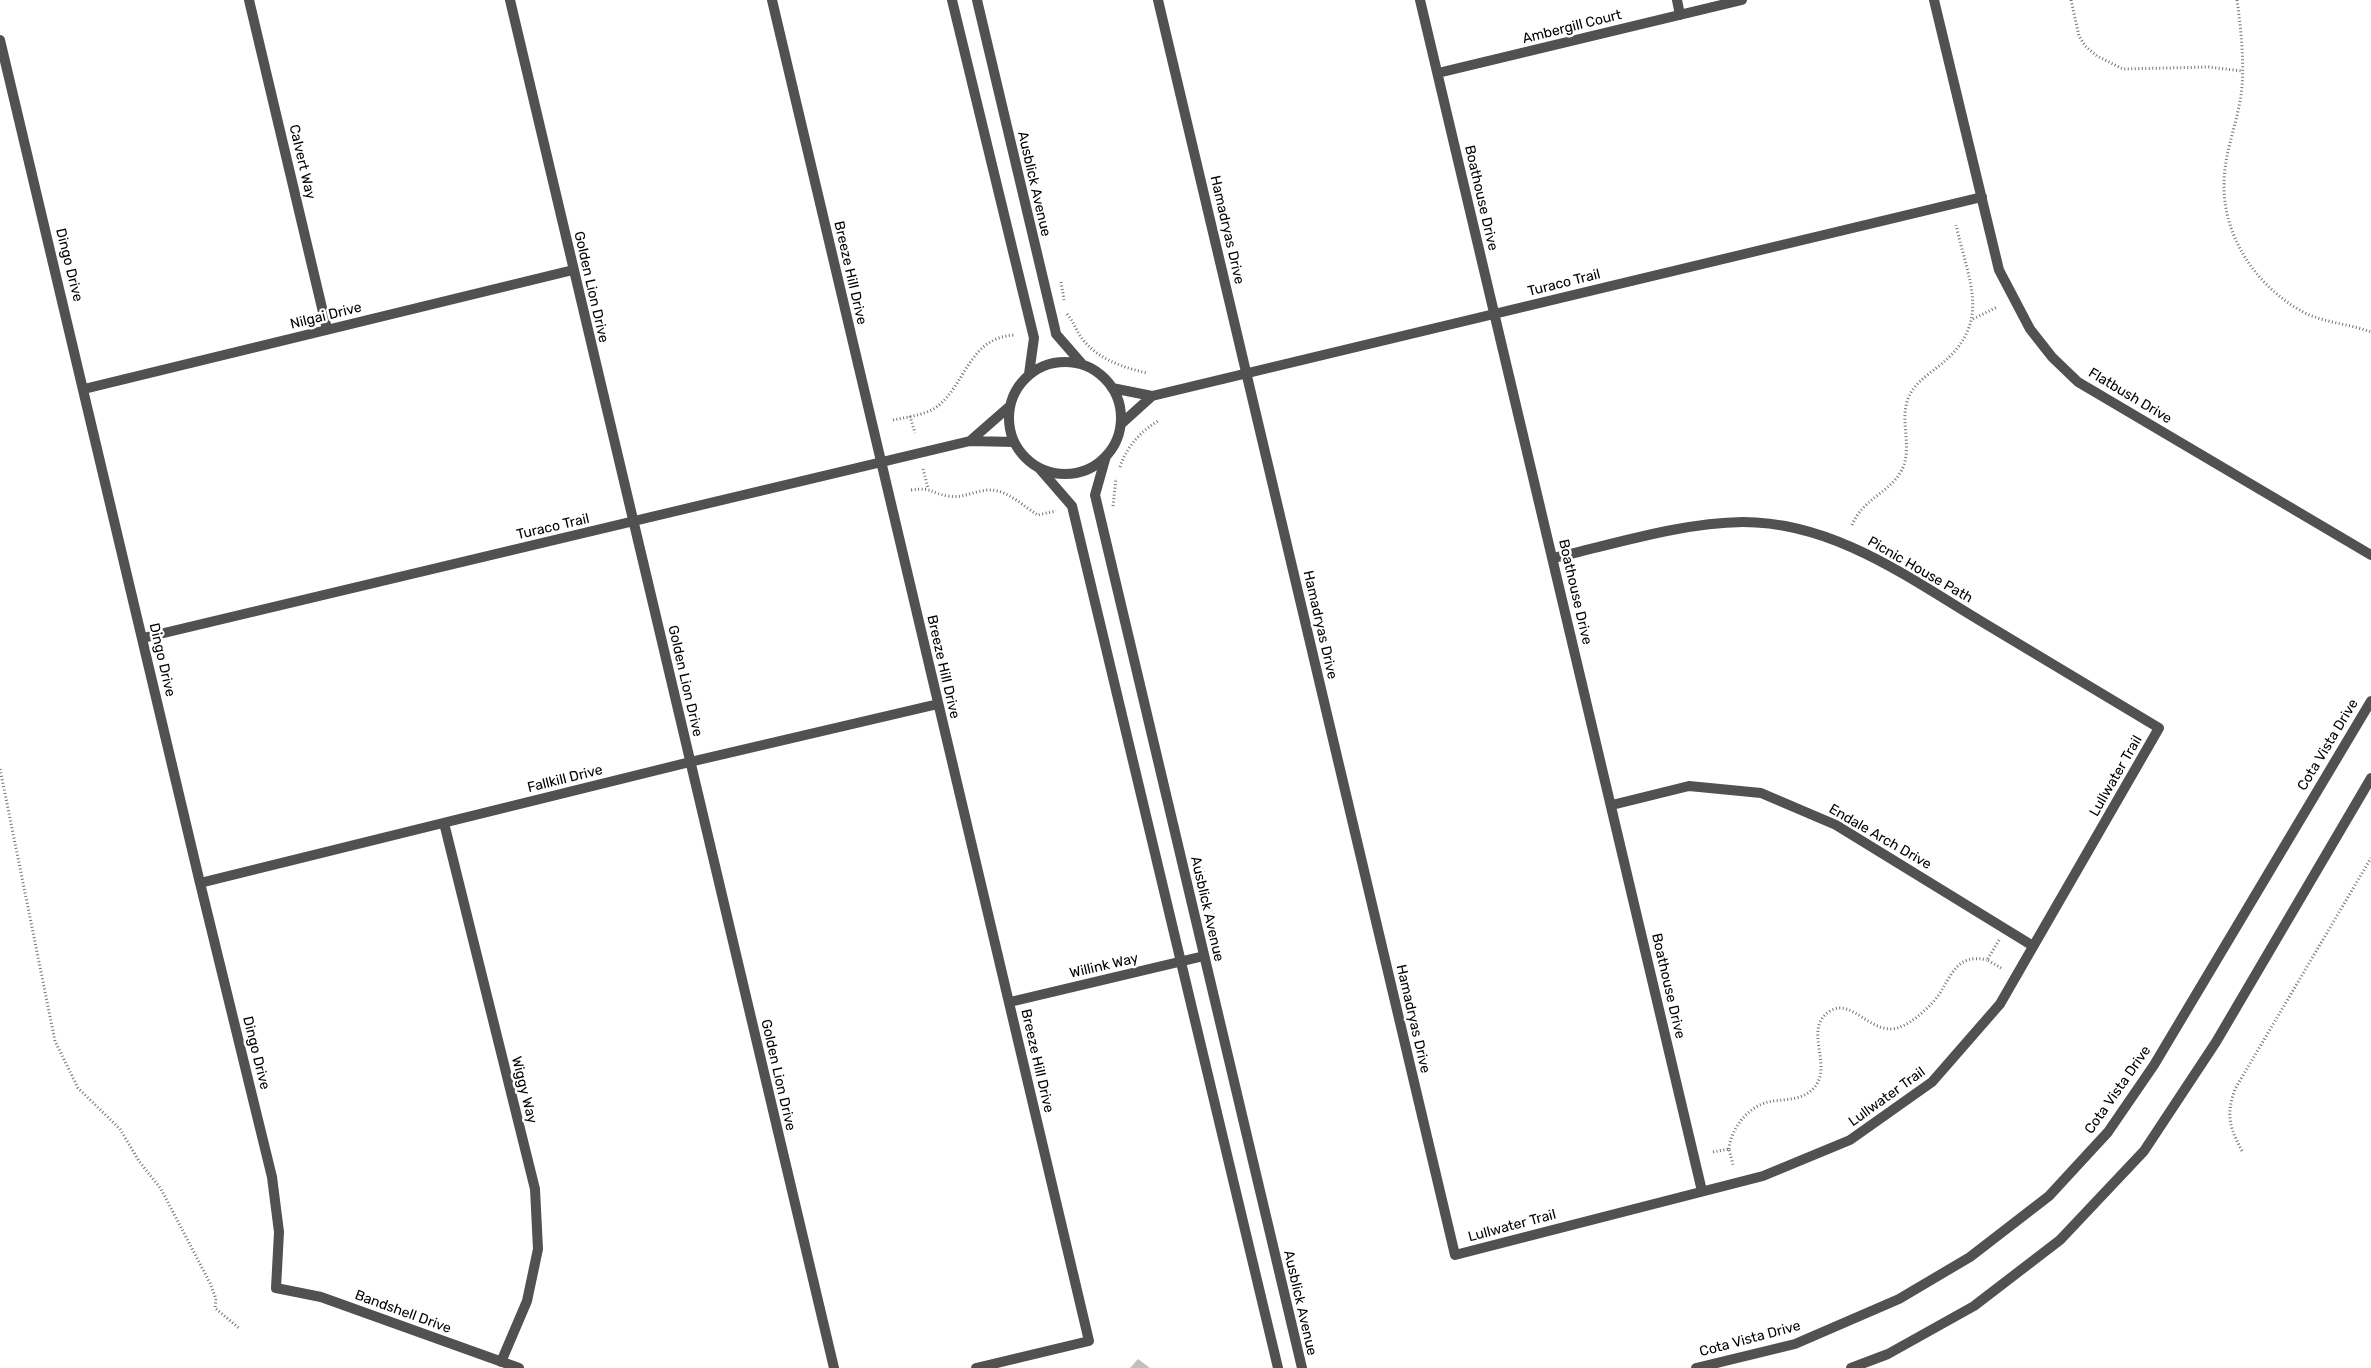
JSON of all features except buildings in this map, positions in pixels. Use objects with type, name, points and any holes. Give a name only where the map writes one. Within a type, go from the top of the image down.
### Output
[{"type":"street","name":"Calvert Way","points":[[250,0],[327,329]]},
{"type":"street","name":"Golden Lion Drive","points":[[510,0],[834,1368]]},
{"type":"street","name":"Breeze Hill Drive","points":[[772,0],[1089,1341],[976,1368]]},
{"type":"street","points":[[952,0],[1034,338],[1029,374]]},
{"type":"street","name":"Ausblick Avenue","points":[[977,0],[1056,334],[1083,365]]},
{"type":"street","name":"Hamadryas Drive","points":[[1158,0],[1455,1255]]},
{"type":"street","name":"Boathouse Drive","points":[[1420,0],[1702,1191]]},
{"type":"street","points":[[1677,0],[1680,15]]},
{"type":"street","name":"Ambergill Court","points":[[1438,74],[1742,0]]},
{"type":"street","name":"Flatbush Drive","points":[[1934,0],[1999,270],[2030,329],[2052,357],[2078,382],[2371,555]]},
{"type":"street","name":"Dingo Drive","points":[[0,40],[200,883],[272,1177],[279,1232],[276,1288]]},
{"type":"street","name":"Turaco Trail","points":[[1112,388],[1152,396],[1982,196]]},
{"type":"street","name":"Nilgai Drive","points":[[84,388],[573,270]]},
{"type":"street","points":[[1039,468],[1056,474],[1074,474],[1092,468],[1106,456],[1116,442],[1121,424],[1120,406],[1112,388],[1100,374],[1083,365],[1064,362],[1046,365],[1029,374],[1017,388],[1010,406],[1009,425],[1014,442],[1024,457],[1039,468],[1072,506],[1278,1368]]},
{"type":"street","name":"Turaco Trail","points":[[1121,424],[1152,396]]},
{"type":"street","name":"Turaco Trail","points":[[970,441],[1010,406]]},
{"type":"street","name":"Turaco Trail","points":[[143,638],[970,441],[1014,442]]},
{"type":"street","name":"Ausblick Avenue","points":[[1106,456],[1095,495],[1302,1368]]},
{"type":"street","name":"Picnic House Path","points":[[1553,558],[1708,524],[1744,522],[1781,526],[1816,533],[1875,557],[2159,728]]},
{"type":"street","name":"Cota Vista Drive","points":[[1696,1368],[1795,1344],[1899,1299],[1970,1257],[2049,1196],[2108,1132],[2154,1065],[2371,701]]},
{"type":"street","name":"Fallkill Drive","points":[[200,883],[690,762],[938,704]]},
{"type":"street","name":"Lullwater Trail","points":[[1455,1255],[1763,1176],[1850,1140],[1932,1082],[1975,1035],[2000,1004],[2159,728]]},
{"type":"street","points":[[1851,1368],[1888,1354],[1974,1306],[2060,1240],[2144,1151],[2216,1042],[2371,778]]},
{"type":"street","name":"Endale Arch Drive","points":[[1612,805],[1689,786],[1761,793],[1836,825],[2033,946]]},
{"type":"street","name":"Wiggy Way","points":[[444,823],[535,1189],[538,1250],[527,1301],[501,1362]]},
{"type":"street","name":"Willink Way","points":[[1010,1002],[1204,956]]},
{"type":"street","name":"Bandshell Drive","points":[[276,1288],[321,1297],[518,1368]]},
{"type":"path","points":[[2071,0],[2078,36],[2085,46],[2097,56],[2123,69],[2209,67],[2242,71]]},
{"type":"path","points":[[2237,0],[2242,43],[2242,71],[2236,123],[2227,156],[2224,185],[2228,215],[2237,244],[2256,275],[2280,298],[2307,314],[2371,332]]},
{"type":"path","points":[[1852,525],[1866,504],[1896,478],[1901,471],[1907,455],[1905,413],[1910,393],[1917,384],[1961,346],[1969,332],[1974,313],[1969,281],[1956,225]]},
{"type":"path","points":[[1060,281],[1065,303]]},
{"type":"path","points":[[1972,320],[1997,307]]},
{"type":"path","points":[[1065,312],[1080,335],[1103,358],[1118,366],[1147,373]]},
{"type":"path","points":[[893,420],[930,411],[952,392],[975,355],[986,344],[1002,336],[1014,335]]},
{"type":"path","points":[[910,416],[915,433]]},
{"type":"path","points":[[922,470],[928,488]]},
{"type":"path","points":[[911,490],[928,488],[947,496],[995,490],[1011,497],[1038,515],[1056,511]]},
{"type":"path","points":[[0,770],[55,1042],[78,1088],[120,1129],[139,1161],[161,1189],[210,1283],[216,1299],[215,1308],[239,1328]]},
{"type":"path","points":[[2242,1151],[2231,1130],[2229,1115],[2234,1089],[2371,858]]},
{"type":"path","points":[[1987,960],[1999,940]]},
{"type":"path","points":[[1733,1165],[1729,1149],[1734,1131],[1744,1117],[1757,1106],[1768,1102],[1801,1097],[1811,1091],[1818,1082],[1822,1067],[1817,1029],[1820,1021],[1832,1010],[1842,1008],[1850,1010],[1879,1028],[1900,1027],[1911,1021],[1937,997],[1958,966],[1976,957],[1987,960],[2004,970]]},
{"type":"path","points":[[1713,1152],[1729,1149]]}]
